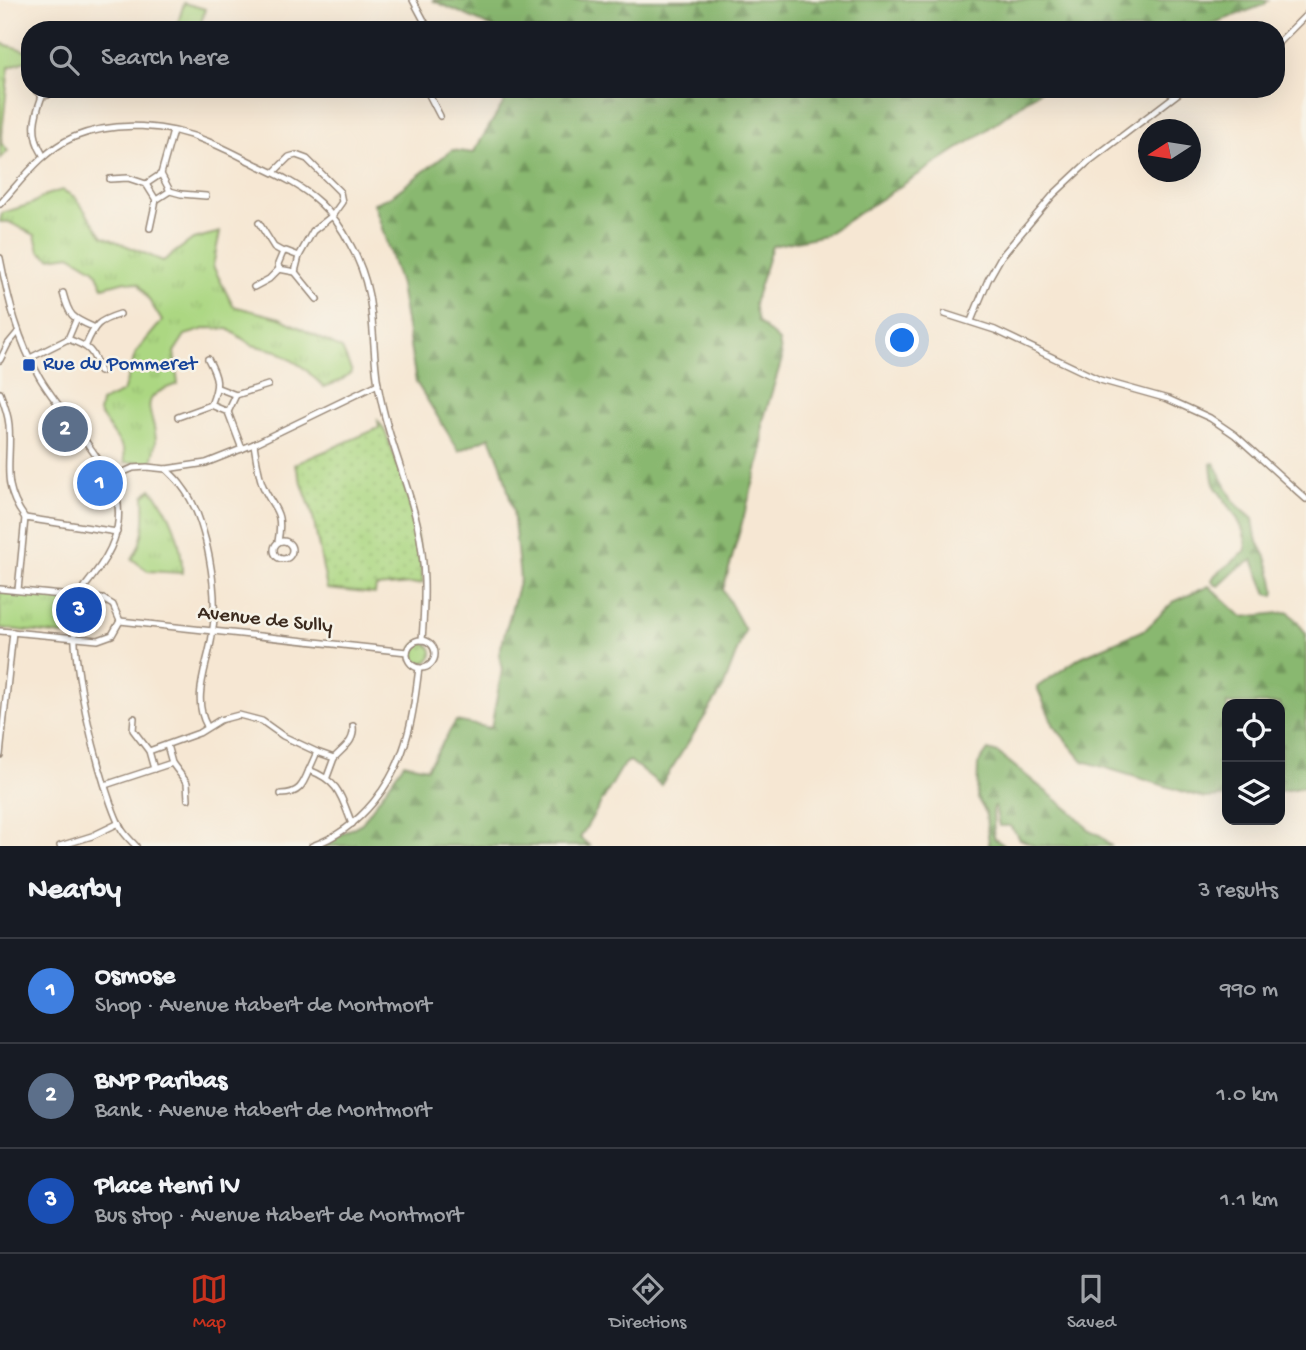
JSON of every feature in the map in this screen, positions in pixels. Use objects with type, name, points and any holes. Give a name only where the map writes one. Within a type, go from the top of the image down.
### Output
[{"type":"street","points":[[413,0],[424,21]]},
{"type":"street","points":[[1285,36],[1306,15]]},
{"type":"street","points":[[41,98],[33,128],[36,144],[43,155]]},
{"type":"street","points":[[431,98],[440,116]]},
{"type":"street","points":[[971,321],[988,279],[1001,257],[1072,175],[1172,98]]},
{"type":"street","points":[[0,204],[43,155],[72,138],[109,127],[173,131],[207,141],[274,172],[321,204],[351,245],[364,273],[371,300],[378,384],[388,432],[417,524],[423,557],[425,600],[422,640]]},
{"type":"street","points":[[146,184],[161,174],[173,131]]},
{"type":"street","points":[[274,172],[289,157],[296,155],[307,159],[340,192],[342,202],[331,216],[313,231],[299,256],[295,271]]},
{"type":"street","points":[[161,174],[170,191],[206,196]]},
{"type":"street","points":[[110,179],[128,178],[146,184],[156,200],[150,228]]},
{"type":"street","points":[[156,200],[170,191]]},
{"type":"street","points":[[259,223],[274,247],[299,256]]},
{"type":"street","points":[[279,269],[278,264],[283,252]]},
{"type":"street","points":[[0,258],[18,332],[30,358],[58,405],[110,478],[118,510],[117,533],[104,562],[79,597],[75,638],[89,730],[105,785],[123,832],[136,846]]},
{"type":"street","points":[[279,269],[295,271],[317,299]]},
{"type":"street","points":[[254,287],[269,279],[279,269]]},
{"type":"street","points":[[63,293],[68,311],[76,320],[93,327]]},
{"type":"street","points":[[86,345],[93,327],[120,314]]},
{"type":"street","points":[[945,314],[995,330],[1100,380],[1168,399],[1210,418],[1235,435],[1306,499]]},
{"type":"street","points":[[30,358],[68,339],[76,320]]},
{"type":"street","points":[[0,360],[18,332]]},
{"type":"street","points":[[68,339],[86,345],[94,355],[100,372]]},
{"type":"street","points":[[208,359],[218,388],[211,405]]},
{"type":"street","points":[[110,478],[133,468],[166,469],[206,463],[254,444],[378,384]]},
{"type":"street","points":[[218,388],[236,395],[268,385]]},
{"type":"street","points":[[0,393],[9,425],[4,485],[16,509],[26,518],[117,533]]},
{"type":"street","points":[[236,395],[228,412],[242,449]]},
{"type":"street","points":[[178,417],[211,405],[228,412]]},
{"type":"street","points":[[254,444],[262,484],[278,509],[278,542]]},
{"type":"street","points":[[166,469],[187,494],[207,548],[213,583],[213,632],[200,697],[202,717],[207,726]]},
{"type":"street","points":[[18,590],[26,518]]},
{"type":"street","points":[[0,589],[103,599],[113,605],[120,621],[112,635],[106,639],[0,631]]},
{"type":"street","name":"Avenue de Sully","points":[[120,621],[407,652]]},
{"type":"street","points":[[0,755],[13,632]]},
{"type":"street","points":[[422,640],[433,646],[436,654],[430,665],[419,668],[411,664],[407,652],[411,644],[422,640]]},
{"type":"street","points":[[312,846],[352,824],[379,794],[409,732],[419,668]]},
{"type":"street","points":[[149,751],[199,733],[220,720],[239,715],[262,721],[283,736],[334,758]]},
{"type":"street","points":[[134,718],[133,730],[149,751],[154,769]]},
{"type":"street","points":[[327,777],[334,758],[350,743],[354,735],[353,726]]},
{"type":"street","points":[[167,745],[172,764],[187,783],[188,799]]},
{"type":"street","points":[[281,794],[291,794],[302,787],[317,752]]},
{"type":"street","points":[[105,785],[172,764]]},
{"type":"street","points":[[309,770],[327,777],[341,797],[352,824]]},
{"type":"street","points":[[60,846],[92,836],[119,823]]},
{"type":"green space","points":[[432,0],[1268,0],[1264,5],[1220,21],[479,21]]},
{"type":"green space","points":[[184,3],[205,9],[202,21],[179,21]]},
{"type":"green space","points":[[0,43],[21,49],[21,62],[9,67],[1,143],[8,151],[0,159]]},
{"type":"green space","points":[[507,98],[1030,98],[981,134],[825,235],[772,246],[754,304],[758,322],[779,341],[782,359],[763,421],[762,452],[723,590],[745,630],[723,688],[661,785],[630,761],[624,764],[580,838],[590,846],[319,846],[362,823],[404,763],[427,768],[456,721],[491,728],[502,670],[499,654],[520,579],[513,511],[502,467],[490,437],[459,451],[416,382],[400,285],[374,203],[390,197],[452,150],[473,153]]},
{"type":"green space","points":[[62,190],[75,197],[103,236],[163,261],[193,239],[220,232],[213,266],[233,306],[280,318],[342,349],[352,372],[340,381],[324,387],[304,368],[277,351],[252,345],[228,329],[208,328],[185,335],[174,352],[178,384],[155,395],[149,406],[156,441],[152,463],[125,462],[124,449],[99,413],[101,402],[123,392],[136,352],[162,321],[139,284],[125,281],[103,287],[95,270],[70,255],[50,258],[39,251],[35,235],[9,222],[0,222],[2,213]]},
{"type":"green space","points":[[378,421],[389,442],[408,499],[423,583],[376,587],[375,594],[327,589],[312,512],[295,464],[379,428]]},
{"type":"green space","points":[[1214,463],[1235,503],[1253,519],[1256,538],[1273,579],[1274,596],[1267,594],[1253,560],[1237,569],[1219,586],[1212,580],[1245,552],[1246,543],[1241,526],[1214,484],[1211,464]]},
{"type":"green space","points":[[151,489],[170,517],[178,539],[182,573],[148,571],[132,559],[140,544],[143,529],[144,496]]},
{"type":"green space","points":[[1209,586],[1242,617],[1289,612],[1306,633],[1306,787],[1285,790],[1285,699],[1222,699],[1222,797],[1204,798],[1083,761],[1054,726],[1037,687],[1081,657],[1146,629],[1173,602]]},
{"type":"green space","points":[[0,591],[67,597],[72,604],[71,630],[64,635],[0,628]]},
{"type":"green space","points":[[422,643],[429,646],[432,653],[429,660],[422,663],[415,660],[412,653],[415,646]]},
{"type":"green space","points":[[988,750],[998,753],[1111,846],[1035,846],[1020,839],[1010,826],[999,826],[995,806],[994,838],[1005,846],[989,846],[986,813],[977,798],[978,764]]},
{"type":"place","name":"Rue du Pommeret","points":[[29,365]]},
{"type":"place","name":"BNP Paribas","points":[[65,429]]},
{"type":"place","name":"Osmose","points":[[100,483]]},
{"type":"place","name":"Place Henri IV","points":[[79,610]]}]
